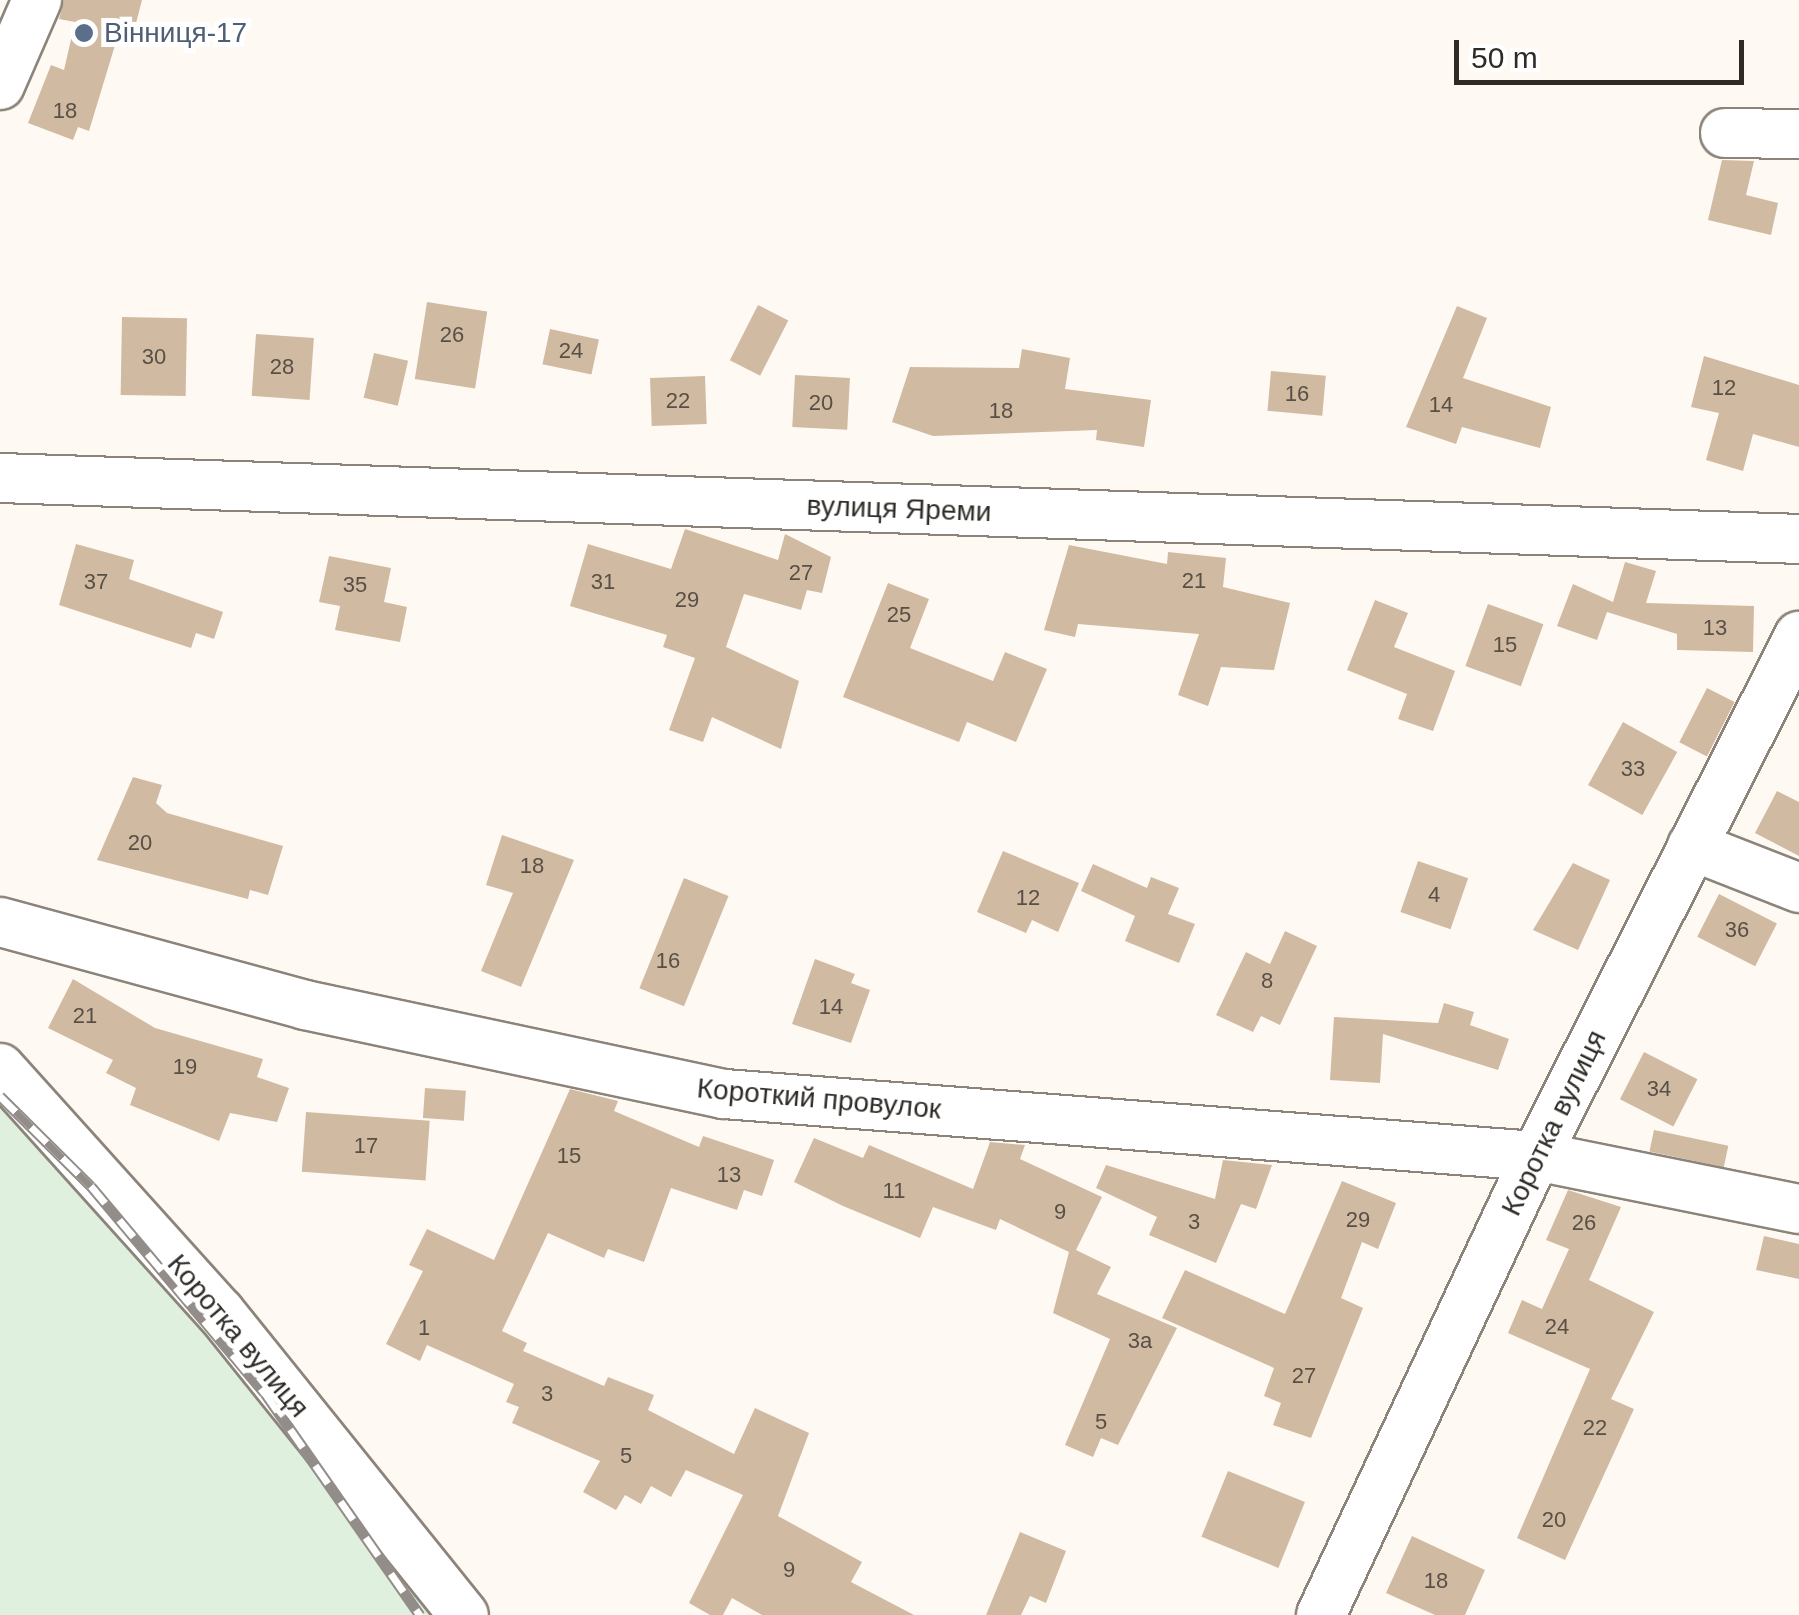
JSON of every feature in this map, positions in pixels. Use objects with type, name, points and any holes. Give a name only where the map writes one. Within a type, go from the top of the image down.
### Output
[{"type":"street","points":[[0,85],[37,0]]},
{"type":"street","points":[[1725,133],[1799,134]]},
{"type":"street","name":"вулиця Яреми","points":[[0,478],[1799,540]]},
{"type":"street","name":"Коротка вулиця","points":[[1320,1615],[1536,1156],[1799,636]]},
{"type":"street","points":[[1692,846],[1799,888]]},
{"type":"street","name":"Короткий провулок","points":[[0,922],[305,1005],[724,1094],[1536,1156],[1799,1209]]},
{"type":"street","name":"Коротка вулиця","points":[[0,1068],[194,1282],[464,1615]]},
{"type":"green space","points":[[0,1068],[464,1615],[0,1615]]},
{"type":"building","points":[[64,0],[142,0],[133,35],[119,32],[89,131],[78,127],[73,140],[28,123],[51,65],[64,70],[75,22],[59,19]]},
{"type":"building","points":[[1722,160],[1754,161],[1746,195],[1778,203],[1771,235],[1708,220]]},
{"type":"building","points":[[427,302],[487,312],[475,389],[415,379]]},
{"type":"building","points":[[758,305],[788,320],[760,376],[730,360]]},
{"type":"building","points":[[1457,306],[1487,318],[1463,378],[1551,407],[1540,448],[1462,427],[1456,444],[1406,427]]},
{"type":"building","points":[[122,317],[187,318],[186,396],[121,395]]},
{"type":"building","points":[[550,329],[599,339],[591,375],[543,364]]},
{"type":"building","points":[[256,334],[314,338],[310,400],[252,396]]},
{"type":"building","points":[[1022,349],[1070,358],[1065,389],[1151,400],[1144,447],[1096,440],[1097,430],[933,436],[892,422],[910,367],[1019,368]]},
{"type":"building","points":[[374,353],[408,361],[398,406],[364,398]]},
{"type":"building","points":[[1704,356],[1799,385],[1799,447],[1753,434],[1743,471],[1706,460],[1719,413],[1691,407]]},
{"type":"building","points":[[1271,371],[1326,376],[1322,416],[1268,411]]},
{"type":"building","points":[[795,375],[850,378],[847,430],[792,427]]},
{"type":"building","points":[[705,376],[707,424],[652,426],[650,378]]},
{"type":"building","points":[[685,529],[778,560],[785,534],[831,557],[822,593],[807,590],[801,610],[744,594],[726,647],[799,681],[781,749],[712,717],[703,742],[669,730],[695,658],[663,647],[667,635],[570,606],[588,544],[671,569]]},
{"type":"building","points":[[76,544],[134,560],[129,579],[223,612],[214,639],[196,633],[191,648],[59,605]]},
{"type":"building","points":[[1069,545],[1167,564],[1168,552],[1226,558],[1223,587],[1290,603],[1274,670],[1221,667],[1208,706],[1178,695],[1199,634],[1078,624],[1075,637],[1044,630]]},
{"type":"building","points":[[329,556],[391,568],[384,602],[407,607],[400,642],[335,630],[340,606],[319,602]]},
{"type":"building","points":[[1625,562],[1656,571],[1646,603],[1754,606],[1753,652],[1677,650],[1677,634],[1607,612],[1597,640],[1557,626],[1573,584],[1613,602]]},
{"type":"building","points":[[888,583],[929,599],[910,648],[993,681],[1005,652],[1047,669],[1016,742],[967,722],[959,742],[843,697]]},
{"type":"building","points":[[1375,600],[1408,613],[1394,647],[1455,671],[1433,731],[1398,719],[1407,694],[1347,670]]},
{"type":"building","points":[[1488,604],[1543,624],[1521,686],[1465,666]]},
{"type":"building","points":[[1707,688],[1735,702],[1707,756],[1679,742]]},
{"type":"building","points":[[1623,722],[1677,752],[1642,815],[1588,785]]},
{"type":"building","points":[[133,777],[162,785],[156,803],[167,813],[283,846],[268,895],[250,890],[248,899],[97,860]]},
{"type":"building","points":[[1777,791],[1799,802],[1799,856],[1755,833]]},
{"type":"building","points":[[502,835],[574,860],[521,987],[481,971],[513,893],[486,885]]},
{"type":"building","points":[[1003,851],[1079,883],[1058,932],[1032,920],[1026,933],[977,912]]},
{"type":"building","points":[[1418,861],[1468,878],[1451,929],[1400,912]]},
{"type":"building","points":[[1573,863],[1610,880],[1578,950],[1533,930]]},
{"type":"building","points":[[1093,864],[1147,888],[1151,877],[1179,888],[1168,914],[1195,924],[1179,963],[1125,941],[1135,916],[1081,891]]},
{"type":"building","points":[[684,878],[729,896],[684,1006],[639,988]]},
{"type":"building","points":[[1719,894],[1777,924],[1755,966],[1697,937]]},
{"type":"building","points":[[1285,931],[1317,946],[1280,1025],[1261,1016],[1253,1032],[1216,1015],[1246,952],[1270,964]]},
{"type":"building","points":[[815,959],[855,974],[851,983],[870,990],[851,1043],[792,1024]]},
{"type":"building","points":[[73,979],[155,1028],[263,1059],[257,1077],[289,1088],[277,1122],[230,1113],[219,1141],[130,1105],[136,1088],[106,1073],[113,1060],[48,1028]]},
{"type":"building","points":[[1444,1003],[1474,1012],[1470,1025],[1509,1039],[1498,1070],[1383,1034],[1380,1083],[1330,1080],[1334,1017],[1438,1023]]},
{"type":"building","points":[[1644,1052],[1697,1079],[1673,1126],[1620,1099]]},
{"type":"building","points":[[425,1088],[466,1091],[464,1121],[423,1118]]},
{"type":"building","points":[[570,1089],[618,1101],[614,1111],[699,1147],[703,1136],[774,1160],[762,1196],[744,1190],[737,1210],[671,1188],[644,1262],[608,1249],[604,1258],[548,1233],[502,1331],[527,1343],[523,1351],[604,1386],[608,1377],[654,1395],[648,1410],[734,1454],[755,1408],[809,1433],[778,1516],[862,1562],[851,1582],[914,1615],[762,1615],[732,1598],[723,1615],[710,1615],[689,1603],[743,1495],[686,1470],[671,1497],[651,1486],[641,1504],[625,1495],[616,1510],[583,1492],[600,1461],[512,1423],[519,1407],[506,1402],[514,1384],[427,1345],[420,1361],[386,1344],[423,1271],[409,1265],[427,1229],[494,1260]]},
{"type":"building","points":[[306,1112],[430,1121],[426,1181],[302,1172]]},
{"type":"building","points":[[1654,1130],[1728,1146],[1724,1167],[1649,1152]]},
{"type":"building","points":[[814,1138],[863,1158],[869,1145],[973,1189],[990,1142],[1025,1145],[1020,1159],[1102,1197],[1076,1250],[1111,1267],[1097,1294],[1177,1328],[1118,1445],[1101,1438],[1093,1457],[1065,1445],[1110,1339],[1053,1313],[1069,1252],[1000,1219],[996,1230],[933,1207],[920,1238],[843,1206],[794,1182]]},
{"type":"building","points":[[1223,1160],[1272,1165],[1256,1209],[1241,1204],[1216,1263],[1149,1235],[1157,1217],[1096,1188],[1106,1165],[1215,1199]]},
{"type":"building","points":[[1342,1181],[1396,1203],[1378,1249],[1362,1242],[1341,1298],[1363,1308],[1311,1438],[1273,1425],[1281,1403],[1264,1396],[1274,1368],[1162,1318],[1185,1270],[1285,1314]]},
{"type":"building","points":[[1568,1190],[1621,1207],[1589,1280],[1654,1312],[1611,1399],[1634,1409],[1565,1560],[1517,1538],[1590,1369],[1508,1333],[1522,1300],[1542,1309],[1569,1249],[1546,1240]]},
{"type":"building","points":[[1764,1236],[1799,1244],[1799,1279],[1756,1270]]},
{"type":"building","points":[[1228,1471],[1305,1502],[1278,1568],[1201,1537]]},
{"type":"building","points":[[1020,1532],[1066,1551],[1046,1603],[1030,1596],[1021,1615],[986,1615]]},
{"type":"building","points":[[1412,1536],[1485,1570],[1465,1615],[1435,1615],[1386,1593]]},
{"type":"railway","points":[[0,1096],[91,1186],[265,1393],[420,1615]]},
{"type":"place","name":"Вінниця-17","points":[[84,33]]}]
